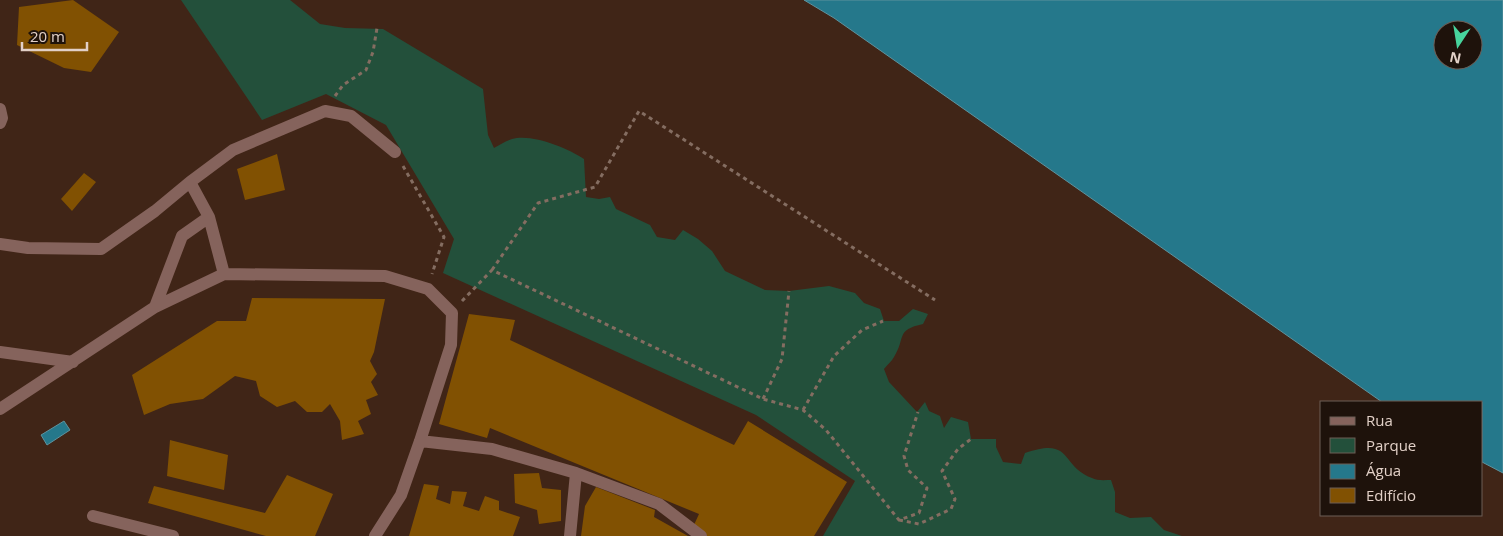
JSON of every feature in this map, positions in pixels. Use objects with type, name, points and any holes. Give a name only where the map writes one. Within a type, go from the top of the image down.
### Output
[{"type":"street","points":[[0,109],[2,118],[0,123]]},
{"type":"street","points":[[0,244],[28,248],[101,249],[155,211],[233,150],[325,112],[351,116],[395,152]]},
{"type":"street","points":[[190,182],[209,217],[224,274]]},
{"type":"street","points":[[154,307],[182,236],[209,217]]},
{"type":"street","points":[[0,409],[154,307],[224,274],[385,276],[428,289],[452,312],[451,345],[402,495],[375,536]]},
{"type":"street","points":[[1,353],[73,362]]},
{"type":"street","points":[[420,441],[492,449],[576,473],[659,504],[701,536]]},
{"type":"street","points":[[570,536],[576,473]]},
{"type":"street","points":[[93,516],[173,536]]},
{"type":"path","points":[[325,112],[343,85],[366,70],[373,52],[378,28]]},
{"type":"path","points":[[452,312],[492,270],[538,202],[595,187],[639,111],[935,300]]},
{"type":"path","points":[[395,152],[444,236],[428,289]]},
{"type":"path","points":[[492,270],[763,400],[802,410],[826,430],[899,520],[919,524],[951,509],[955,499],[942,472],[958,448],[971,439]]},
{"type":"path","points":[[763,400],[782,360],[789,291]]},
{"type":"path","points":[[802,410],[834,356],[862,330],[883,321]]},
{"type":"path","points":[[899,520],[920,513],[927,488],[908,470],[904,456],[918,412]]},
{"type":"green space","points":[[181,0],[290,0],[320,24],[345,28],[383,29],[483,89],[488,135],[494,148],[512,139],[529,138],[559,146],[577,155],[584,159],[586,197],[599,199],[610,197],[616,209],[650,225],[657,237],[675,240],[683,230],[698,239],[712,251],[725,271],[765,290],[789,291],[829,286],[855,293],[864,303],[880,309],[884,321],[899,321],[913,309],[928,314],[923,324],[914,326],[905,332],[898,350],[884,369],[889,382],[917,412],[925,402],[929,411],[940,416],[944,428],[951,417],[968,422],[971,439],[996,439],[996,447],[1003,462],[1021,464],[1025,453],[1051,448],[1059,450],[1082,473],[1096,480],[1111,480],[1115,492],[1115,512],[1130,518],[1151,517],[1164,530],[1182,536],[823,536],[855,481],[756,415],[443,273],[454,239],[386,125],[326,94],[262,120]]},
{"type":"water","points":[[804,0],[1503,0],[1503,473],[1483,463],[1483,401],[1381,401],[834,18]]},
{"type":"water","points":[[64,421],[70,430],[47,445],[41,435]]},
{"type":"building","points":[[73,0],[119,32],[91,72],[64,68],[17,45],[19,7]]},
{"type":"building","points":[[277,154],[285,190],[245,200],[237,169]]},
{"type":"building","points":[[84,173],[96,182],[72,211],[61,199]]},
{"type":"building","points":[[252,298],[385,299],[374,352],[370,361],[377,374],[371,382],[378,395],[366,400],[371,414],[358,421],[364,434],[342,440],[340,421],[330,404],[322,412],[307,412],[295,401],[277,407],[260,396],[256,381],[235,376],[203,399],[170,404],[144,415],[132,375],[217,321],[246,321]]},
{"type":"building","points":[[469,314],[515,320],[510,340],[734,445],[748,421],[847,482],[814,536],[707,536],[693,527],[699,514],[490,428],[487,438],[439,424]]},
{"type":"building","points":[[170,440],[228,455],[224,490],[167,476]]},
{"type":"building","points":[[539,473],[542,488],[561,490],[561,521],[539,524],[537,510],[515,503],[514,474]]},
{"type":"building","points":[[287,475],[333,494],[315,536],[266,536],[148,503],[154,486],[265,513]]},
{"type":"building","points":[[424,484],[439,486],[436,499],[450,504],[452,491],[467,492],[463,506],[479,511],[485,496],[499,501],[499,510],[520,517],[513,536],[409,536]]},
{"type":"building","points":[[596,487],[655,510],[654,517],[688,536],[581,536],[585,506]]}]
